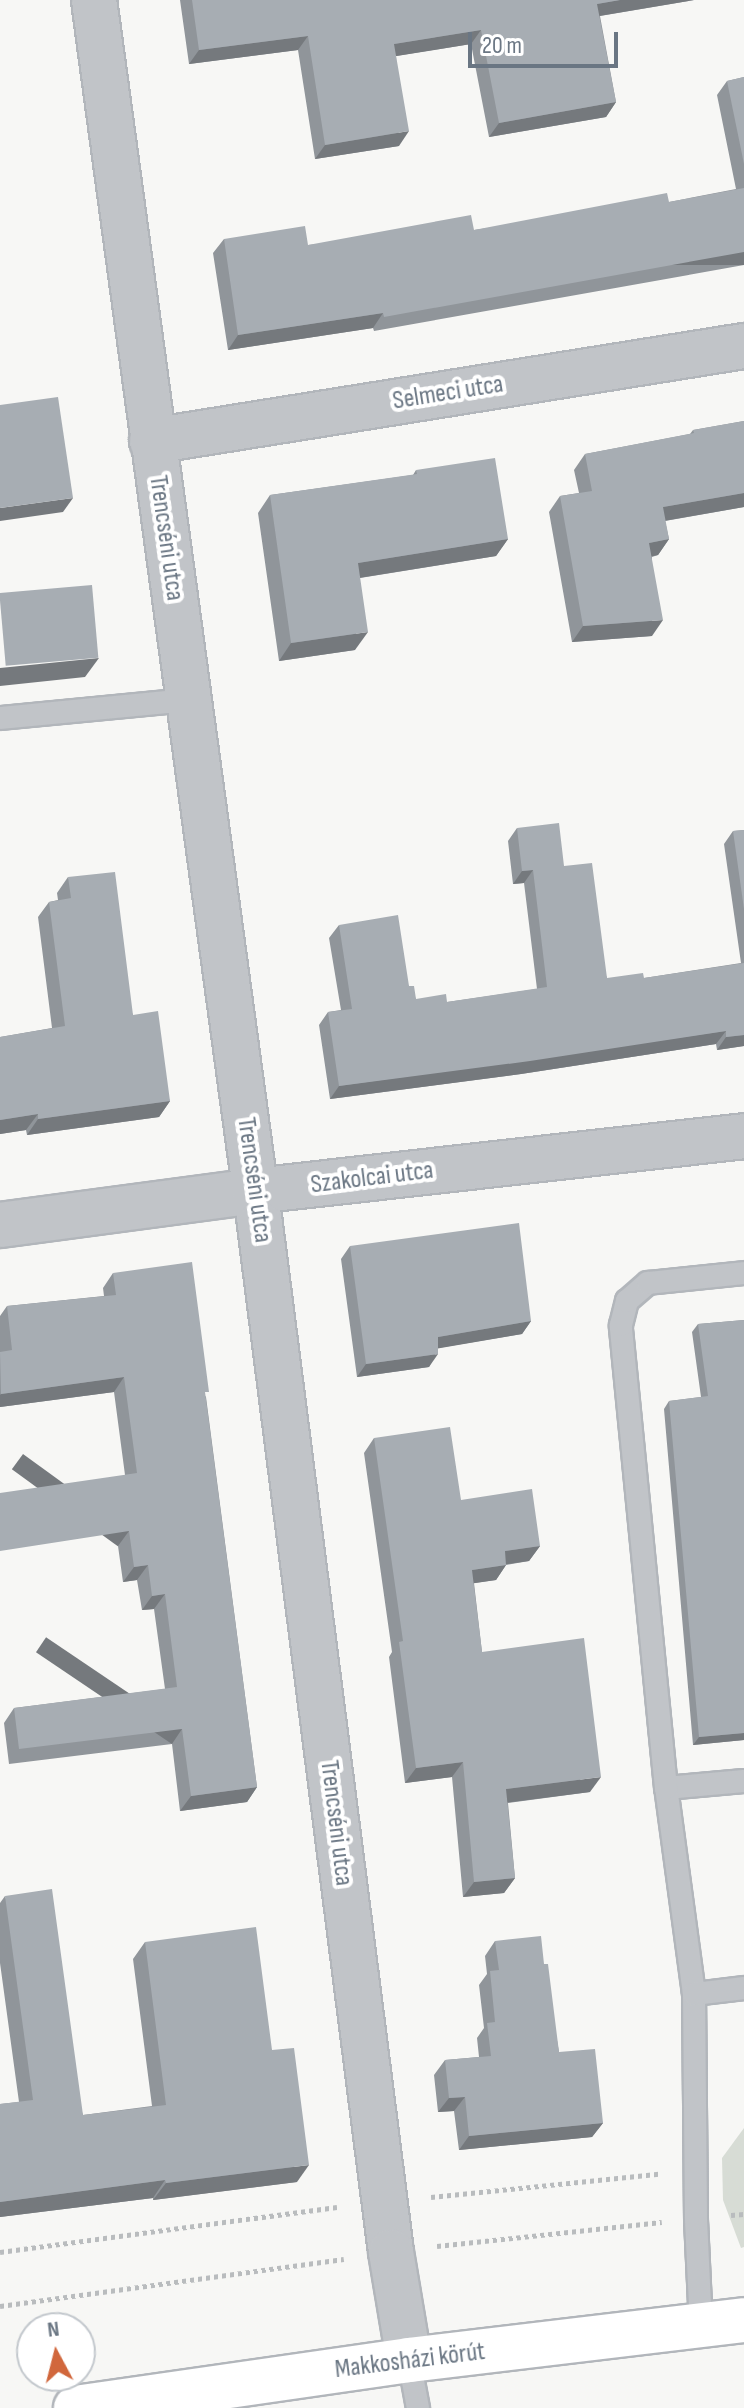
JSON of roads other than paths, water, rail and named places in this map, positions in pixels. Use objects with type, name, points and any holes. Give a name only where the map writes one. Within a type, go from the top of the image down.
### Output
[{"type":"main road","name":"Makkosházi körút","points":[[76,2408],[409,2360],[744,2320]]},
{"type":"street","name":"Trencséni utca","points":[[94,0],[255,1191],[391,2252],[409,2360]]},
{"type":"street","name":"Selmeci utca","points":[[152,441],[744,346]]},
{"type":"street","name":"Szakolcai utca","points":[[0,1225],[255,1191],[744,1136]]},
{"type":"lane","points":[[0,718],[187,700]]},
{"type":"lane","points":[[701,2326],[696,2219],[694,1994],[666,1788],[621,1325],[627,1301],[648,1283],[744,1273]]},
{"type":"lane","points":[[666,1788],[744,1781]]},
{"type":"lane","points":[[694,1994],[744,1988]]},
{"type":"lane","points":[[409,2360],[418,2408]]}]
